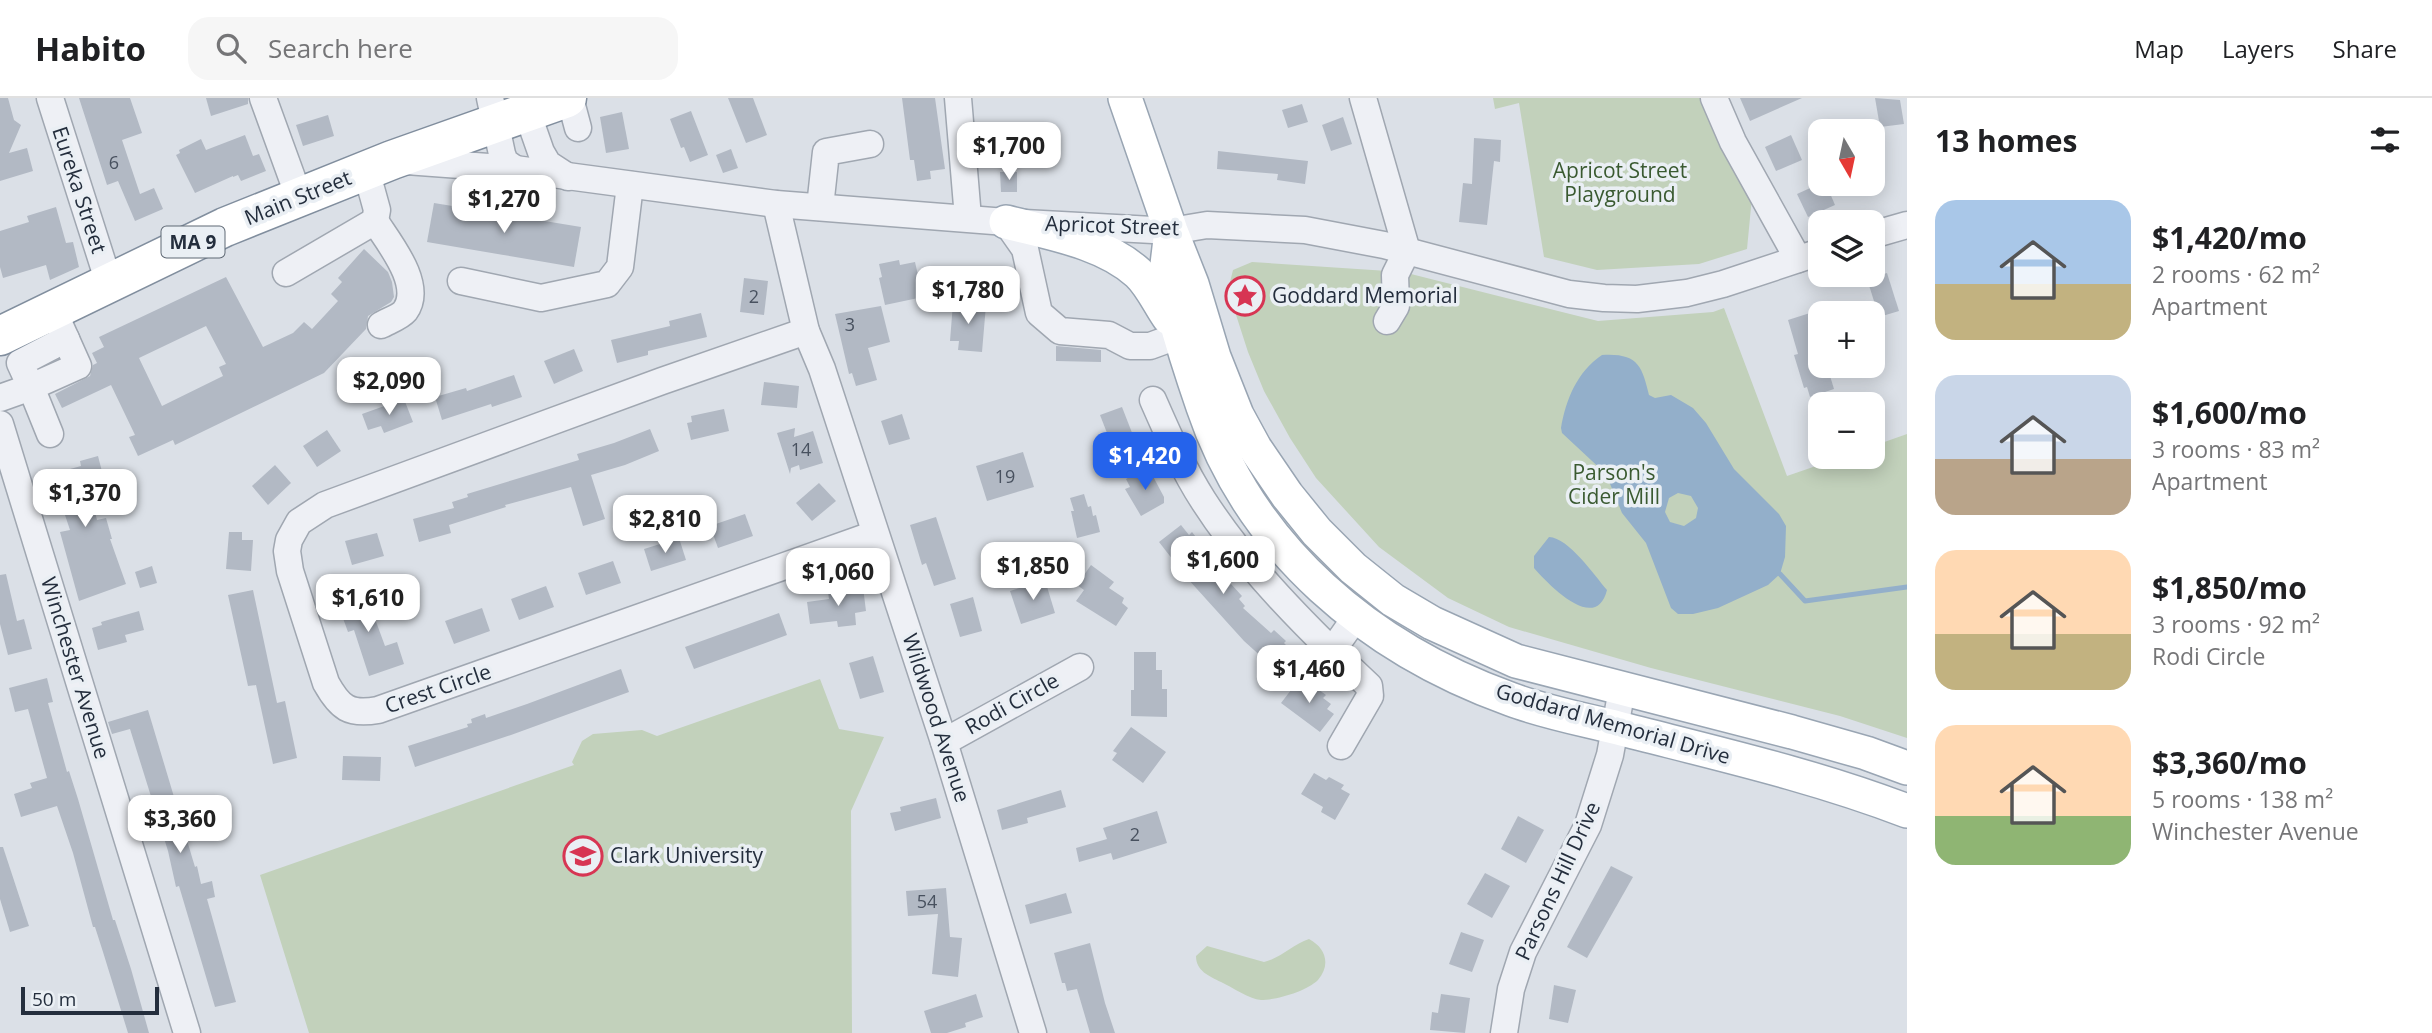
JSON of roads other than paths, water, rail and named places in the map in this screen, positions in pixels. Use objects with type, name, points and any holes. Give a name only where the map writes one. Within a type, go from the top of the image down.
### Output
[{"type":"highway","name":"Main Street","points":[[9,344],[60,325],[109,283],[207,235],[505,111],[571,108]]},
{"type":"main road","name":"Goddard Memorial Drive","points":[[1125,98],[1192,284],[1214,357],[1246,432],[1287,495],[1317,532],[1353,569],[1393,600],[1432,623],[1516,661],[1791,732],[1907,768]]},
{"type":"main road","points":[[1006,222],[1087,246],[1127,265],[1147,285],[1180,335]]},
{"type":"main road","name":"Goddard Memorial Drive","points":[[1171,231],[1166,283],[1212,433],[1235,481],[1281,546],[1336,601],[1356,617],[1400,648],[1511,700],[1828,782],[1907,811]]},
{"type":"street","name":"Eureka Street","points":[[50,98],[109,283]]},
{"type":"street","points":[[263,98],[299,197]]},
{"type":"street","points":[[958,98],[968,218]]},
{"type":"street","points":[[1363,98],[1407,251],[1395,275],[1396,306],[1387,321]]},
{"type":"street","points":[[1714,98],[1733,142],[1808,254]]},
{"type":"street","points":[[505,111],[500,146],[505,162],[514,169]]},
{"type":"street","points":[[505,111],[541,152],[548,164],[570,177]]},
{"type":"street","points":[[820,207],[826,152],[870,144]]},
{"type":"street","points":[[379,165],[375,220],[408,274],[411,299],[403,313],[381,325]]},
{"type":"street","name":"Apricot Street","points":[[379,165],[514,169],[776,204],[1006,222],[1171,231],[1207,225],[1306,230],[1407,251],[1569,294],[1622,299],[1687,293],[1808,256]]},
{"type":"street","points":[[461,281],[541,298],[607,284],[620,267],[630,185]]},
{"type":"street","name":"Wildwood Avenue","points":[[776,204],[806,331],[822,369],[944,741],[1033,1033]]},
{"type":"street","points":[[286,273],[375,220]]},
{"type":"street","points":[[1006,222],[1025,249],[1039,313],[1060,331],[1110,335],[1130,346],[1150,346],[1180,335]]},
{"type":"street","points":[[1885,231],[1907,225]]},
{"type":"street","points":[[0,398],[78,366],[60,325]]},
{"type":"street","name":"Crest Circle","points":[[806,331],[662,380],[326,505],[306,515],[292,533],[287,558],[326,683],[339,703],[348,709],[360,713],[378,710],[875,534]]},
{"type":"street","points":[[9,344],[31,387],[50,434]]},
{"type":"street","points":[[1153,400],[1179,458],[1204,501],[1242,555],[1294,614],[1370,686],[1370,696],[1341,747]]},
{"type":"street","name":"Winchester Avenue","points":[[0,424],[187,1033]]},
{"type":"street","points":[[1332,651],[1356,617]]},
{"type":"street","name":"Rodi Circle","points":[[944,741],[1080,667]]},
{"type":"street","name":"Parsons Hill Drive","points":[[1504,1033],[1508,999],[1523,951],[1588,825],[1610,755],[1622,689]]},
{"type":"water","points":[[1602,355],[1631,359],[1641,369],[1649,395],[1655,398],[1671,395],[1693,408],[1706,423],[1734,469],[1779,514],[1786,526],[1785,557],[1780,574],[1768,585],[1718,608],[1693,614],[1678,614],[1671,608],[1646,543],[1622,513],[1606,474],[1562,433],[1563,417],[1574,387],[1593,362]],"holes":[[[1678,493],[1691,496],[1698,508],[1696,518],[1684,526],[1670,522],[1665,512],[1669,498]]]},
{"type":"water","points":[[1549,537],[1573,550],[1607,590],[1601,602],[1593,608],[1572,602],[1534,568],[1534,556]]},
{"type":"waterway","points":[[1780,574],[1805,601],[1907,587]]},
{"type":"place","name":"Goddard Memorial","points":[[1245,296]]},
{"type":"place","name":"Clark University","points":[[583,856]]},
{"type":"park label","name":"Apricot Street Playground","points":[[1620,183]]},
{"type":"park label","name":"Parson's Cider Mill","points":[[1614,485]]}]
